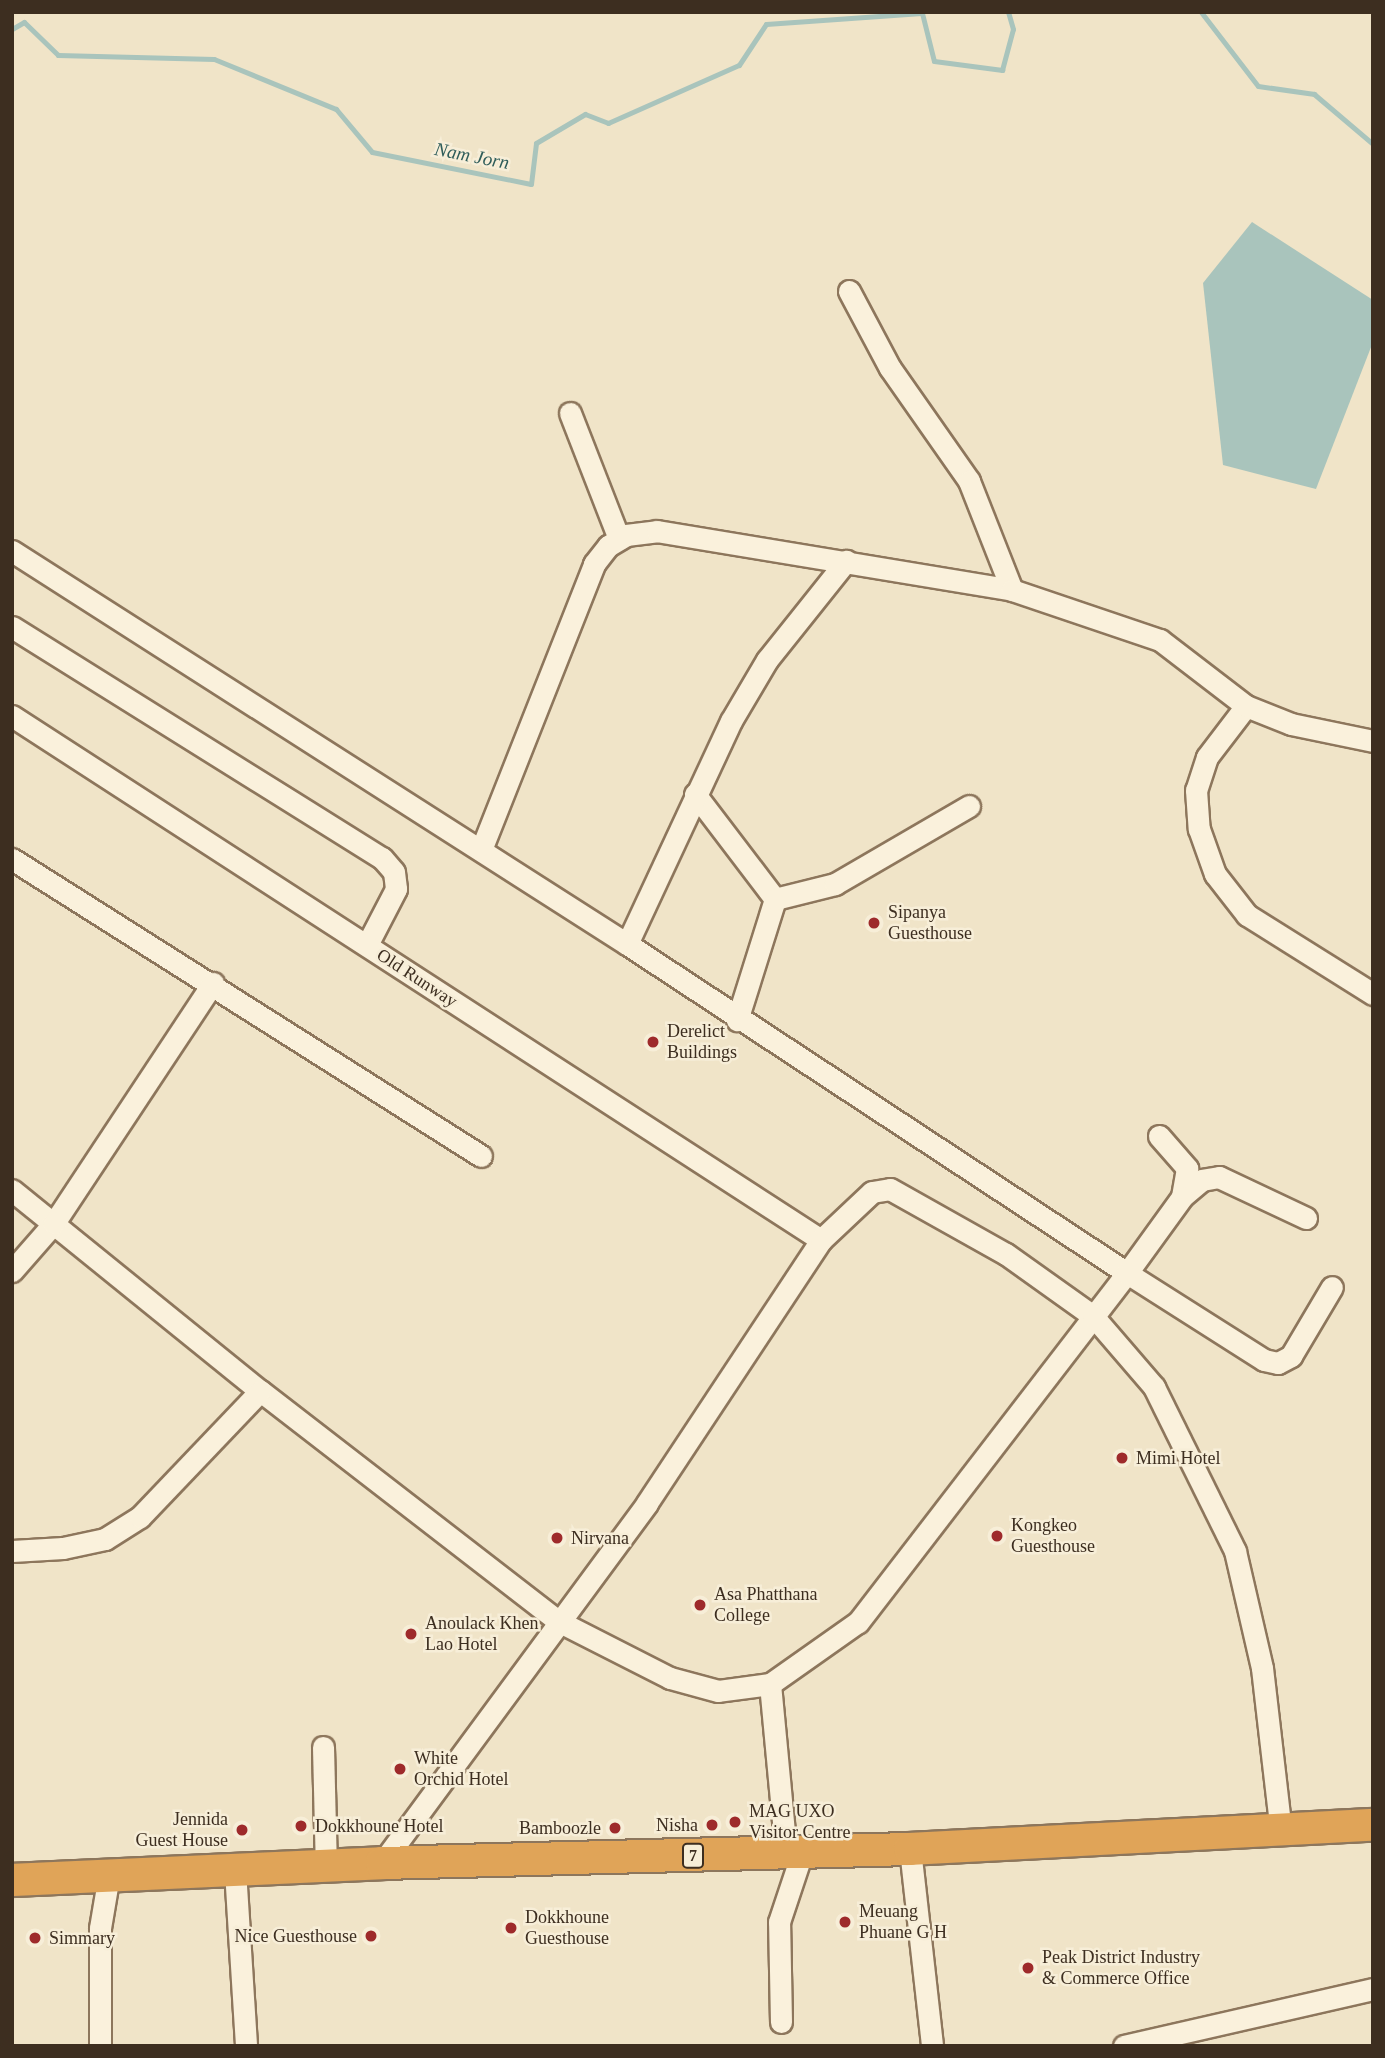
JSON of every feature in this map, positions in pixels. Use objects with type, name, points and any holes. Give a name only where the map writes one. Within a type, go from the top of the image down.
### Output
[{"type":"highway","name":"7","points":[[12,1880],[382,1863],[910,1849],[1280,1832],[1373,1825]]},
{"type":"street","points":[[849,291],[890,368],[969,481],[1012,590]]},
{"type":"street","points":[[570,413],[619,539]]},
{"type":"street","points":[[481,850],[594,564],[619,539],[657,531],[1012,590],[1160,640],[1246,706],[1292,724],[1373,741]]},
{"type":"street","points":[[12,551],[627,944],[737,1020],[1264,1360],[1278,1363],[1291,1356],[1332,1287]]},
{"type":"street","points":[[627,944],[695,794],[767,660],[846,561]]},
{"type":"street","points":[[12,627],[382,858],[394,872],[396,889],[367,946]]},
{"type":"street","points":[[1246,706],[1207,757],[1196,790],[1199,829],[1215,874],[1247,915],[1373,994]]},
{"type":"street","name":"Old Runway","points":[[12,716],[821,1240]]},
{"type":"street","points":[[695,794],[775,899]]},
{"type":"street","points":[[775,899],[835,884],[968,806]]},
{"type":"street","points":[[12,859],[213,983],[481,1156]]},
{"type":"street","points":[[737,1020],[775,899]]},
{"type":"street","points":[[12,1271],[54,1223],[213,983]]},
{"type":"street","points":[[1159,1136],[1186,1168],[1182,1197]]},
{"type":"street","points":[[12,1189],[260,1391],[558,1621],[670,1678],[718,1691],[770,1684],[858,1622],[1127,1273],[1182,1197],[1202,1180],[1219,1177],[1306,1218]]},
{"type":"street","points":[[382,1863],[647,1503],[821,1240],[872,1192],[890,1189],[1006,1254],[1093,1316],[1154,1387],[1235,1551],[1262,1668],[1280,1832]]},
{"type":"street","points":[[12,1551],[63,1548],[105,1539],[140,1517],[260,1391]]},
{"type":"street","points":[[770,1684],[794,1853],[779,1923],[781,2022]]},
{"type":"street","points":[[323,1747],[326,1866]]},
{"type":"street","points":[[910,1849],[932,2046]]},
{"type":"street","points":[[235,1870],[246,2046]]},
{"type":"street","points":[[100,2046],[100,1928],[109,1875]]},
{"type":"street","points":[[1124,2046],[1373,1989]]},
{"type":"water","points":[[1252,222],[1373,300],[1373,342],[1316,489],[1223,465],[1203,283]]},
{"type":"waterway","name":"Nam Jorn","points":[[12,29],[24,22],[58,55],[214,59],[336,109],[372,152],[531,184],[536,143],[585,114],[608,123],[739,65],[766,24],[922,13],[934,61],[1002,70],[1013,29],[1008,12]]},
{"type":"waterway","name":"Nam Jorn","points":[[1201,12],[1258,86],[1314,94],[1373,144]]},
{"type":"place","name":"Sipanya Guesthouse","points":[[874,923]]},
{"type":"place","name":"Derelict Buildings","points":[[653,1042]]},
{"type":"place","name":"Mimi Hotel","points":[[1122,1458]]},
{"type":"place","name":"Kongkeo Guesthouse","points":[[997,1536]]},
{"type":"place","name":"Nirvana","points":[[557,1538]]},
{"type":"place","name":"Asa Phatthana College","points":[[700,1605]]},
{"type":"place","name":"Anoulack Khen Lao Hotel","points":[[411,1634]]},
{"type":"place","name":"White Orchid Hotel","points":[[400,1769]]},
{"type":"place","name":"MAG UXO Visitor Centre","points":[[735,1822]]},
{"type":"place","name":"Nisha","points":[[712,1825]]},
{"type":"place","name":"Dokkhoune Hotel","points":[[301,1826]]},
{"type":"place","name":"Bamboozle","points":[[615,1828]]},
{"type":"place","name":"Jennida Guest House","points":[[242,1830]]},
{"type":"place","name":"Meuang Phuane G H","points":[[845,1922]]},
{"type":"place","name":"Dokkhoune Guesthouse","points":[[511,1928]]},
{"type":"place","name":"Nice Guesthouse","points":[[371,1936]]},
{"type":"place","name":"Simmary","points":[[35,1938]]},
{"type":"place","name":"Peak District Industry & Commerce Office","points":[[1028,1968]]}]
